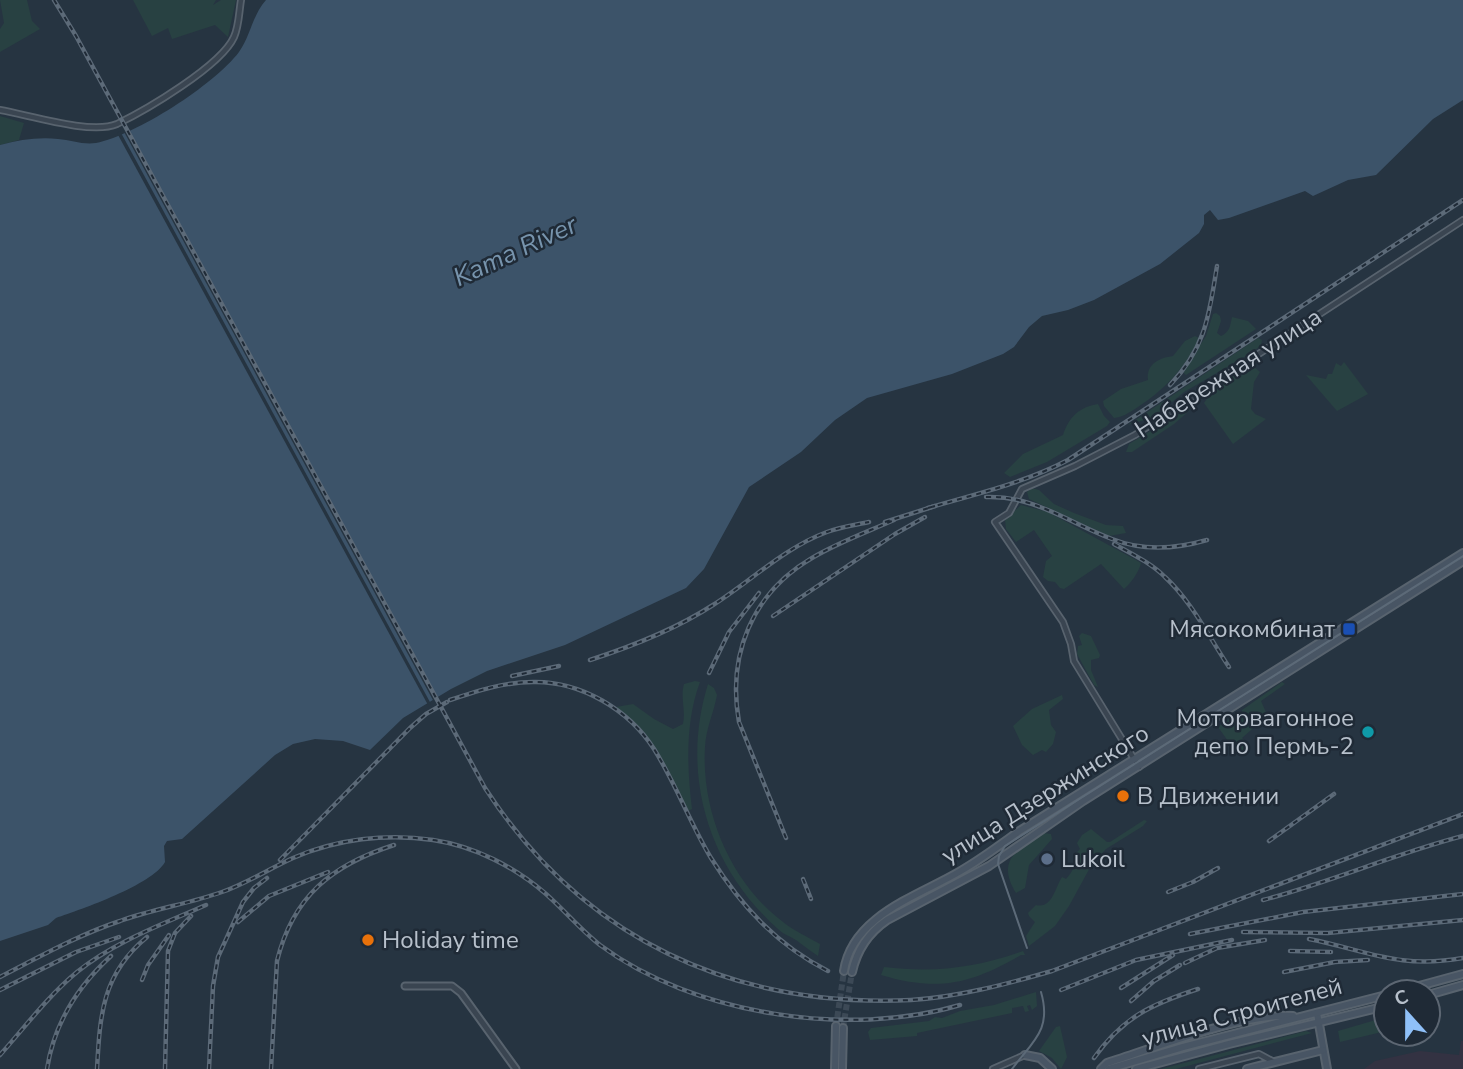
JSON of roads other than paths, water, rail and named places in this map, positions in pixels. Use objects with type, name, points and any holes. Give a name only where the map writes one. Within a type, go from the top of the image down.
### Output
[{"type":"main road","name":"улица Дзержинского","points":[[1137,764],[1463,553]]},
{"type":"main road","name":"улица Дзержинского","points":[[848,971],[852,945],[875,921],[959,872],[1018,832],[1137,764],[1463,561]]},
{"type":"main road","points":[[1442,980],[1463,974]]},
{"type":"main road","points":[[1442,991],[1463,985]]},
{"type":"main road","name":"улица Строителей","points":[[1109,1069],[1183,1046],[1372,999]]},
{"type":"main road","name":"улица Строителей","points":[[1136,1069],[1372,1010]]},
{"type":"main road","points":[[1317,1013],[1327,1069]]},
{"type":"main road","points":[[1101,1069],[1107,1063],[1226,1026],[1274,1016],[1300,1016]]},
{"type":"main road","points":[[835,1069],[834,1052],[839,1027],[842,1069]]},
{"type":"main road","points":[[1247,1069],[1323,1050]]},
{"type":"main road","points":[[1025,1055],[1040,1058],[1052,1069]]},
{"type":"street","points":[[0,110],[86,127],[117,124],[175,89],[218,56],[234,37],[241,0]]},
{"type":"street","name":"Набережная улица","points":[[1137,764],[1074,661],[1063,622],[995,522],[1009,513],[1022,489],[1135,435],[1463,220]]},
{"type":"street","points":[[405,986],[452,986],[461,993],[516,1069]]},
{"type":"street","points":[[1199,1069],[1259,1054],[1274,1062]]},
{"type":"street","points":[[993,1069],[1025,1055]]},
{"type":"water","name":"Kama River","points":[[266,0],[1463,0],[1463,100],[1433,119],[1376,175],[1348,180],[1313,196],[1305,191],[1229,218],[1218,220],[1210,210],[1204,215],[1204,224],[1199,233],[1160,264],[1094,300],[1042,316],[1029,327],[1014,347],[1003,354],[952,374],[867,398],[835,420],[801,452],[749,487],[704,569],[686,588],[565,645],[487,671],[451,689],[403,718],[370,750],[343,741],[315,739],[293,744],[275,755],[182,839],[167,841],[164,846],[165,862],[158,871],[132,887],[56,918],[48,925],[0,941],[0,145],[43,138],[96,143],[132,130],[173,107],[227,65],[243,46]]},
{"type":"tunnel","points":[[836,1026],[844,971]]},
{"type":"tunnel","points":[[843,1028],[852,972]]},
{"type":"tram line","points":[[1027,948],[998,864],[1005,846],[1463,556]]},
{"type":"tram line","points":[[1012,1069],[1042,1026],[1044,1005],[1041,992]]},
{"type":"railway","points":[[54,0],[485,788],[524,841],[568,886],[616,924],[668,954],[724,976],[783,991],[846,999],[911,1000],[947,996],[1052,971],[1463,814]]},
{"type":"railway","points":[[928,508],[1017,482],[1068,460],[1463,200]]},
{"type":"railway","points":[[1170,385],[1199,344],[1208,315],[1217,266]]},
{"type":"railway","points":[[986,497],[1020,500],[1036,505],[1123,543],[1171,547],[1207,540]]},
{"type":"railway","points":[[885,522],[935,506]]},
{"type":"railway","points":[[773,616],[895,534],[925,517]]},
{"type":"railway","points":[[786,838],[739,722],[737,673],[748,628],[759,608],[791,572],[832,547],[894,520]]},
{"type":"railway","points":[[590,660],[638,643],[699,614],[811,539],[837,529],[869,522]]},
{"type":"railway","points":[[1114,544],[1154,567],[1175,587],[1229,667]]},
{"type":"railway","points":[[709,673],[729,632],[759,593]]},
{"type":"railway","points":[[512,676],[559,666]]},
{"type":"railway","points":[[450,700],[480,690],[512,684],[551,683],[586,692],[617,710],[644,735],[654,749],[703,845],[735,892],[776,936],[828,971]]},
{"type":"railway","points":[[280,860],[410,728],[426,714],[447,702]]},
{"type":"railway","points":[[1269,841],[1334,794]]},
{"type":"railway","points":[[1263,900],[1463,836]]},
{"type":"railway","points":[[0,977],[104,927],[222,892],[309,851],[362,839],[398,837],[448,843],[493,859],[534,884],[600,945],[638,969],[680,989],[726,1003],[774,1014],[822,1019],[917,1015],[960,1005]]},
{"type":"railway","points":[[271,1069],[277,961],[293,918],[318,886],[334,873],[352,862],[394,845]]},
{"type":"railway","points":[[1168,892],[1218,868]]},
{"type":"railway","points":[[238,922],[269,896],[328,872]]},
{"type":"railway","points":[[209,1069],[213,986],[218,957],[243,902],[254,888],[267,878]]},
{"type":"railway","points":[[803,879],[811,899]]},
{"type":"railway","points":[[1190,934],[1303,912],[1463,894]]},
{"type":"railway","points":[[0,1055],[56,991],[91,961],[139,934],[206,905]]},
{"type":"railway","points":[[165,1069],[168,951],[175,933],[191,916]]},
{"type":"railway","points":[[1243,932],[1328,933],[1463,920]]},
{"type":"railway","points":[[142,980],[148,965],[169,935]]},
{"type":"railway","points":[[0,990],[76,952],[119,937]]},
{"type":"railway","points":[[97,1069],[102,1013],[112,981],[132,951],[147,937]]},
{"type":"railway","points":[[1309,939],[1402,960],[1440,961],[1463,958]]},
{"type":"railway","points":[[1061,990],[1136,960],[1232,940]]},
{"type":"railway","points":[[1185,963],[1217,948],[1265,940]]},
{"type":"railway","points":[[1290,951],[1331,952]]},
{"type":"railway","points":[[1121,988],[1173,955]]},
{"type":"railway","points":[[47,1069],[55,1037],[69,1007],[88,980],[111,956]]},
{"type":"railway","points":[[1284,972],[1335,962],[1368,960]]},
{"type":"railway","points":[[1131,1001],[1154,981],[1180,965]]},
{"type":"railway","points":[[1094,1058],[1116,1032],[1140,1014],[1166,1000],[1198,989]]},
{"type":"place","name":"Мясокомбинат","points":[[1349,629]]},
{"type":"place","name":"Моторвагонное депо Пермь-2","points":[[1368,732]]},
{"type":"place","name":"В Движении","points":[[1123,796]]},
{"type":"place","name":"Lukoil","points":[[1047,859]]},
{"type":"place","name":"Holiday time","points":[[368,940]]}]
